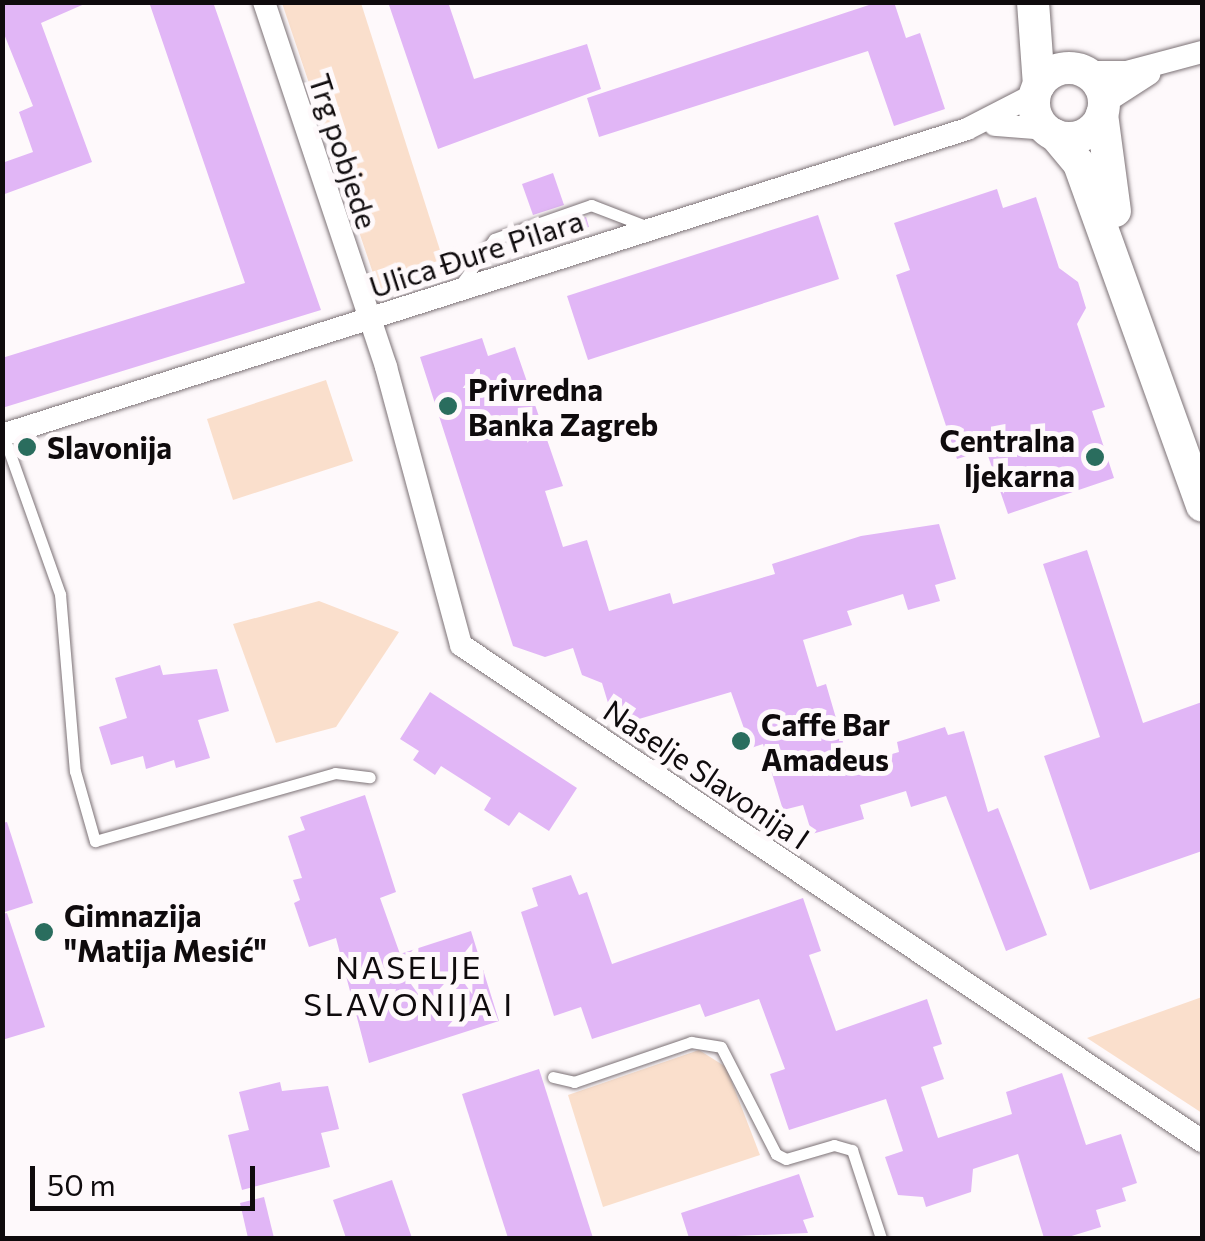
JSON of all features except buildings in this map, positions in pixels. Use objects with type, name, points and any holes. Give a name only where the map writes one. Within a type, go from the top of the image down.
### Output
[{"type":"main road","points":[[1032,2],[1037,90],[1050,132],[1078,162],[1202,505]]},
{"type":"main road","points":[[1043,2],[1103,109],[1101,147],[1139,323]]},
{"type":"main road","points":[[1037,90],[1057,70],[1083,71]]},
{"type":"main road","points":[[1050,132],[1078,136],[1103,109]]},
{"type":"street","name":"Trg pobjede","points":[[264,2],[368,318]]},
{"type":"street","points":[[1083,71],[1170,63],[1202,52]]},
{"type":"street","points":[[1103,109],[1170,63]]},
{"type":"street","name":"Ulica Đure Pilara","points":[[967,129],[1037,90]]},
{"type":"street","name":"Ulica Đure Pilara","points":[[2,434],[967,129],[1024,122],[1050,132]]},
{"type":"street","name":"Naselje Slavonija I","points":[[368,318],[461,645],[1202,1141]]},
{"type":"lane","points":[[458,288],[494,239],[591,205],[652,228]]},
{"type":"lane","points":[[2,434],[60,594],[75,772],[95,841],[335,773],[370,778]]},
{"type":"lane","points":[[554,1077],[574,1082],[691,1042],[722,1047],[776,1154],[786,1159],[834,1145],[852,1150],[882,1238]]},
{"type":"shaded area","points":[[282,3],[361,3],[447,272],[380,294]]},
{"type":"shaded area","points":[[326,380],[353,461],[233,500],[207,419]]},
{"type":"shaded area","points":[[319,601],[399,632],[336,727],[276,743],[233,624]]},
{"type":"shaded area","points":[[1202,997],[1202,1113],[1087,1038]]},
{"type":"shaded area","points":[[699,1050],[726,1067],[760,1155],[603,1207],[568,1095]]},
{"type":"place","name":"Privredna Banka Zagreb","points":[[448,406]]},
{"type":"place","name":"Slavonija","points":[[27,447]]},
{"type":"place","name":"Centralna ljekarna","points":[[1095,457]]},
{"type":"place","name":"Caffe Bar Amadeus","points":[[741,741]]},
{"type":"place","name":"Gimnazija \"Matija Mesić\"","points":[[44,932]]},
{"type":"district","name":"NASELJE SLAVONIJA I","points":[[409,986]]}]
